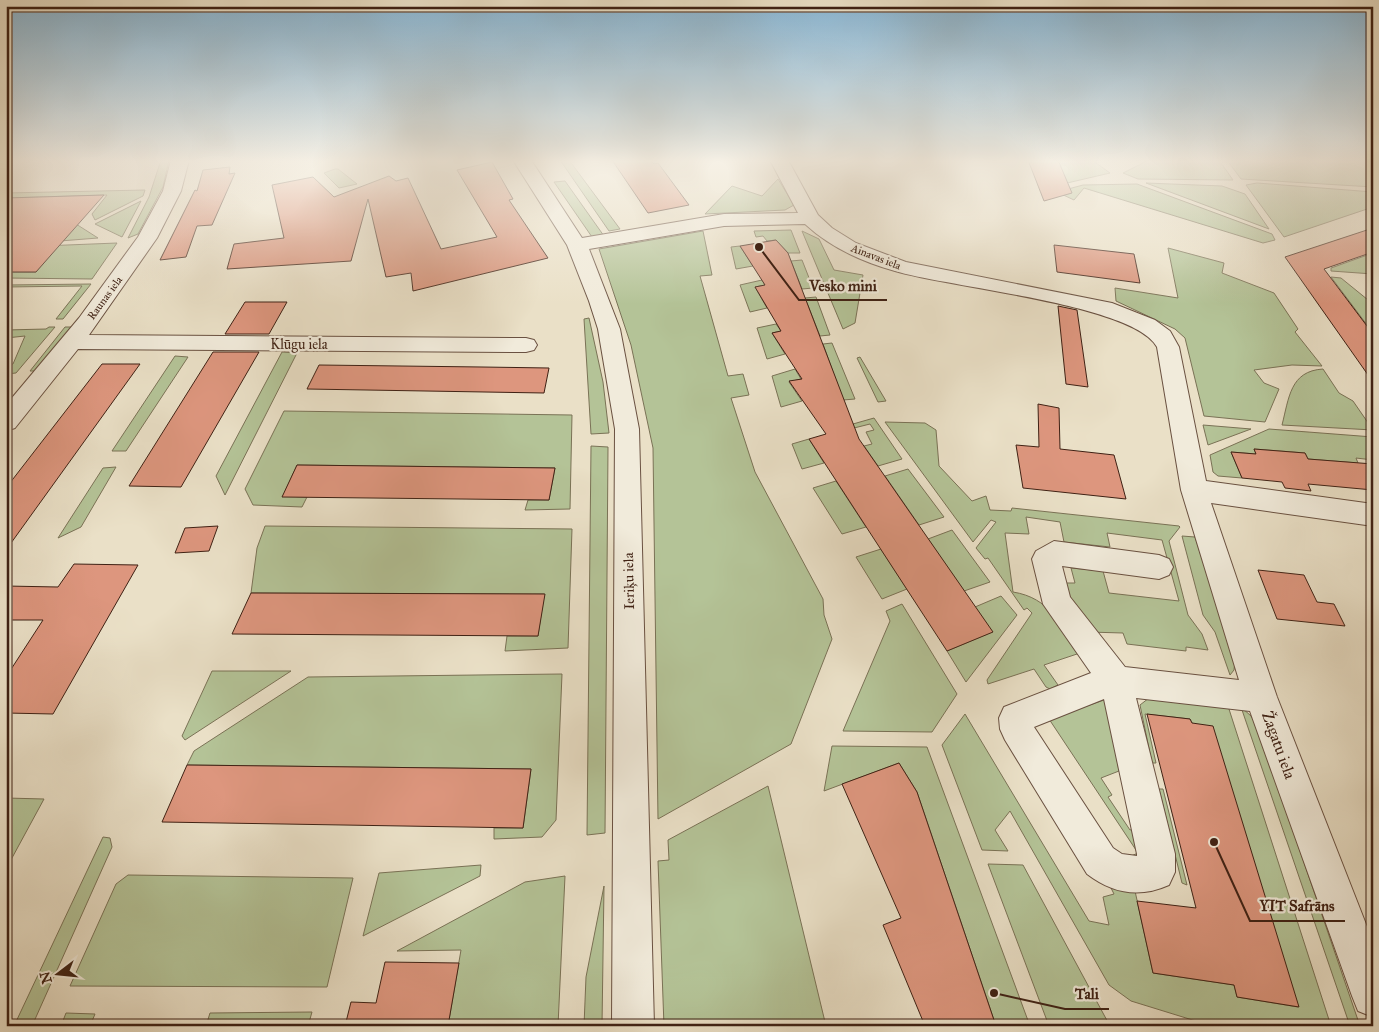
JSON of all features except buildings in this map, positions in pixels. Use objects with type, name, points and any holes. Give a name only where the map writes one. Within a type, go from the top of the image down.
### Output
[{"type":"street","name":"Raunas iela","points":[[6,422],[71,342],[147,238],[163,208]]},
{"type":"street","name":"Ieriķu iela","points":[[553,208],[577,245],[609,329],[627,429],[633,1026]]},
{"type":"street","points":[[577,245],[724,220],[810,218],[805,208]]},
{"type":"street","name":"Ainavas iela","points":[[810,218],[825,232],[849,247],[873,258],[900,267],[1104,308],[1147,325],[1162,336],[1168,347]]},
{"type":"street","name":"Klūgu iela","points":[[71,342],[526,345]]},
{"type":"street","name":"Žagatu iela","points":[[1168,347],[1194,490],[1262,697],[1373,996]]},
{"type":"street","points":[[1194,490],[1373,515]]},
{"type":"street","points":[[1159,568],[1054,553],[1046,559],[1052,588],[1058,604],[1116,681],[1156,854],[1156,872],[1144,876],[1109,870],[1100,861],[1017,729],[1016,718],[1096,686],[1116,681],[1262,697]]},
{"type":"green space","points":[[97,208],[119,208],[95,220],[92,214]]},
{"type":"green space","points":[[127,208],[137,208],[122,237],[95,224]]},
{"type":"green space","points":[[143,208],[152,208],[138,234],[128,238]]},
{"type":"green space","points":[[572,208],[584,208],[604,236],[592,237]]},
{"type":"green space","points":[[593,208],[605,208],[620,229],[609,231]]},
{"type":"green space","points":[[711,208],[788,208],[785,210],[705,214]]},
{"type":"green space","points":[[1150,208],[1202,208],[1272,234],[1275,240],[1263,243]]},
{"type":"green space","points":[[1213,208],[1255,208],[1269,229]]},
{"type":"green space","points":[[1263,208],[1370,208],[1284,237]]},
{"type":"green space","points":[[76,224],[98,238],[47,242]]},
{"type":"green space","points":[[791,230],[800,253],[788,253],[776,240],[767,241],[763,236],[756,237],[754,231]]},
{"type":"green space","points":[[703,231],[712,275],[700,276],[728,376],[743,374],[749,395],[731,398],[755,472],[823,599],[824,615],[832,639],[791,744],[658,819],[653,448],[631,345],[599,249]]},
{"type":"green space","points":[[802,231],[819,239],[834,270],[863,275],[855,323],[843,329]]},
{"type":"green space","points":[[117,243],[92,279],[6,278],[6,272],[36,272],[42,246]]},
{"type":"green space","points":[[740,246],[753,266],[736,269],[731,247]]},
{"type":"green space","points":[[1168,248],[1224,263],[1222,273],[1274,293],[1298,329],[1295,332],[1322,366],[1292,365],[1254,370],[1264,383],[1279,389],[1265,422],[1204,416],[1185,338],[1175,329],[1116,301],[1115,288],[1178,298]]},
{"type":"green space","points":[[1373,253],[1373,274],[1331,271],[1331,268]]},
{"type":"green space","points":[[802,260],[813,288],[802,289],[791,261]]},
{"type":"green space","points":[[1331,277],[1341,278],[1373,304],[1373,333]]},
{"type":"green space","points":[[762,280],[765,285],[755,287],[767,308],[750,312],[740,285]]},
{"type":"green space","points":[[91,284],[63,319],[56,319],[82,286],[6,287],[6,285]]},
{"type":"green space","points":[[816,297],[830,335],[820,336],[805,298]]},
{"type":"green space","points":[[589,318],[603,382],[609,433],[591,434],[584,319]]},
{"type":"green space","points":[[776,324],[781,331],[772,333],[785,354],[767,359],[757,328]]},
{"type":"green space","points":[[55,327],[16,373],[6,374],[6,365],[13,364],[25,336],[6,338],[6,330],[46,329]]},
{"type":"green space","points":[[65,327],[72,327],[37,371],[30,371]]},
{"type":"green space","points":[[832,343],[855,399],[843,400],[823,344]]},
{"type":"green space","points":[[282,352],[297,353],[225,495],[216,476]]},
{"type":"green space","points":[[175,356],[188,357],[126,451],[112,451]]},
{"type":"green space","points":[[860,357],[886,401],[878,402],[857,358]]},
{"type":"green space","points":[[795,369],[801,379],[789,382],[802,401],[781,407],[772,376]]},
{"type":"green space","points":[[1323,369],[1339,393],[1353,401],[1373,430],[1282,425],[1289,396],[1297,380],[1312,371]]},
{"type":"green space","points":[[284,411],[572,415],[570,509],[525,510],[528,500],[549,500],[555,468],[297,465],[283,496],[307,497],[302,507],[253,505],[245,489]]},
{"type":"green space","points":[[874,418],[902,459],[878,466],[864,446],[872,444],[866,432],[874,430],[870,424],[854,428],[853,424]]},
{"type":"green space","points":[[885,422],[925,423],[936,430],[939,466],[972,501],[986,496],[990,510],[1011,511],[1012,508],[1179,526],[1169,541],[1188,615],[1202,634],[1208,650],[1186,647],[1186,651],[1127,644],[1123,633],[1088,632],[1072,608],[1065,583],[1075,583],[1071,568],[1103,571],[1109,593],[1179,601],[1162,540],[1107,533],[1110,547],[1064,542],[1060,522],[1026,517],[1029,534],[1005,533],[1013,592],[1026,595],[1045,606],[1060,623],[1080,653],[1044,665],[1058,685],[1050,689],[1046,687],[1034,669],[988,684],[987,680],[1032,613],[1027,608],[1024,610],[988,558],[985,559],[976,548],[996,522],[991,520],[973,542]]},
{"type":"green space","points":[[1203,425],[1251,429],[1208,445]]},
{"type":"green space","points":[[1269,429],[1373,437],[1373,460],[1356,458],[1358,463],[1308,459],[1305,453],[1254,449],[1256,454],[1231,452],[1242,478],[1218,476],[1213,472],[1210,455]]},
{"type":"green space","points":[[809,439],[824,463],[802,469],[792,444]]},
{"type":"green space","points":[[591,446],[608,447],[605,833],[587,835]]},
{"type":"green space","points":[[116,467],[81,527],[58,538],[103,468]]},
{"type":"green space","points":[[908,469],[944,517],[919,525],[885,476]]},
{"type":"green space","points":[[836,481],[866,527],[842,534],[813,488]]},
{"type":"green space","points":[[265,526],[572,529],[568,648],[505,651],[507,636],[538,636],[544,594],[251,593],[257,548]]},
{"type":"green space","points":[[952,530],[990,582],[964,591],[928,539]]},
{"type":"green space","points":[[1182,536],[1195,537],[1235,661],[1234,670],[1230,675],[1215,632],[1203,615]]},
{"type":"green space","points":[[881,549],[907,589],[882,599],[856,557]]},
{"type":"green space","points":[[1001,596],[1017,615],[966,682],[947,651],[992,632],[975,607]]},
{"type":"green space","points":[[902,604],[957,694],[932,732],[843,731],[890,621],[886,611]]},
{"type":"green space","points":[[212,671],[291,671],[185,740],[182,736]]},
{"type":"green space","points":[[562,674],[556,820],[542,837],[494,839],[494,828],[523,828],[531,769],[187,765],[194,751],[308,677]]},
{"type":"green space","points":[[1149,698],[1228,706],[1331,1026],[1212,1026],[1131,1001],[1109,985],[1010,811],[995,830],[1008,851],[982,850],[942,745],[965,714],[1089,921],[1109,925],[1103,897],[1114,894],[1111,888],[1135,891],[1153,973],[1234,985],[1237,997],[1298,1007],[1192,723],[1190,719],[1145,714],[1156,763],[1152,763],[1140,705]]},
{"type":"green space","points":[[1104,700],[1107,701],[1119,771],[1101,778],[1112,795],[1108,797],[1130,830],[1137,828],[1147,857],[1115,863],[1138,853],[1049,719]]},
{"type":"green space","points":[[1241,707],[1251,716],[1258,728],[1360,1026],[1350,1026]]},
{"type":"green space","points":[[832,746],[927,747],[1030,1026],[996,1026],[917,792],[899,763],[824,791]]},
{"type":"green space","points":[[768,786],[826,1026],[664,1026],[658,861],[669,860],[668,840]]},
{"type":"green space","points":[[1159,789],[1163,789],[1187,885],[1182,883]]},
{"type":"green space","points":[[6,798],[44,799],[6,869]]},
{"type":"green space","points":[[103,837],[110,838],[112,847],[32,1026],[14,1026]]},
{"type":"green space","points":[[988,864],[1023,865],[1110,1026],[1049,1026]]},
{"type":"green space","points":[[481,865],[480,876],[363,936],[379,873]]},
{"type":"green space","points":[[128,875],[353,878],[327,987],[70,986],[116,884]]},
{"type":"green space","points":[[565,876],[558,1026],[448,1026],[461,950],[397,951],[525,882]]},
{"type":"green space","points":[[604,886],[602,1026],[584,1026],[586,977]]},
{"type":"green space","points":[[312,1012],[308,1026],[206,1026],[210,1013]]},
{"type":"green space","points":[[66,1013],[95,1014],[90,1026],[61,1026]]},
{"type":"place","name":"Vesko mini","points":[[759,247]]},
{"type":"place","name":"YIT Safrāns","points":[[1214,842]]},
{"type":"place","name":"Tali","points":[[994,993]]}]
